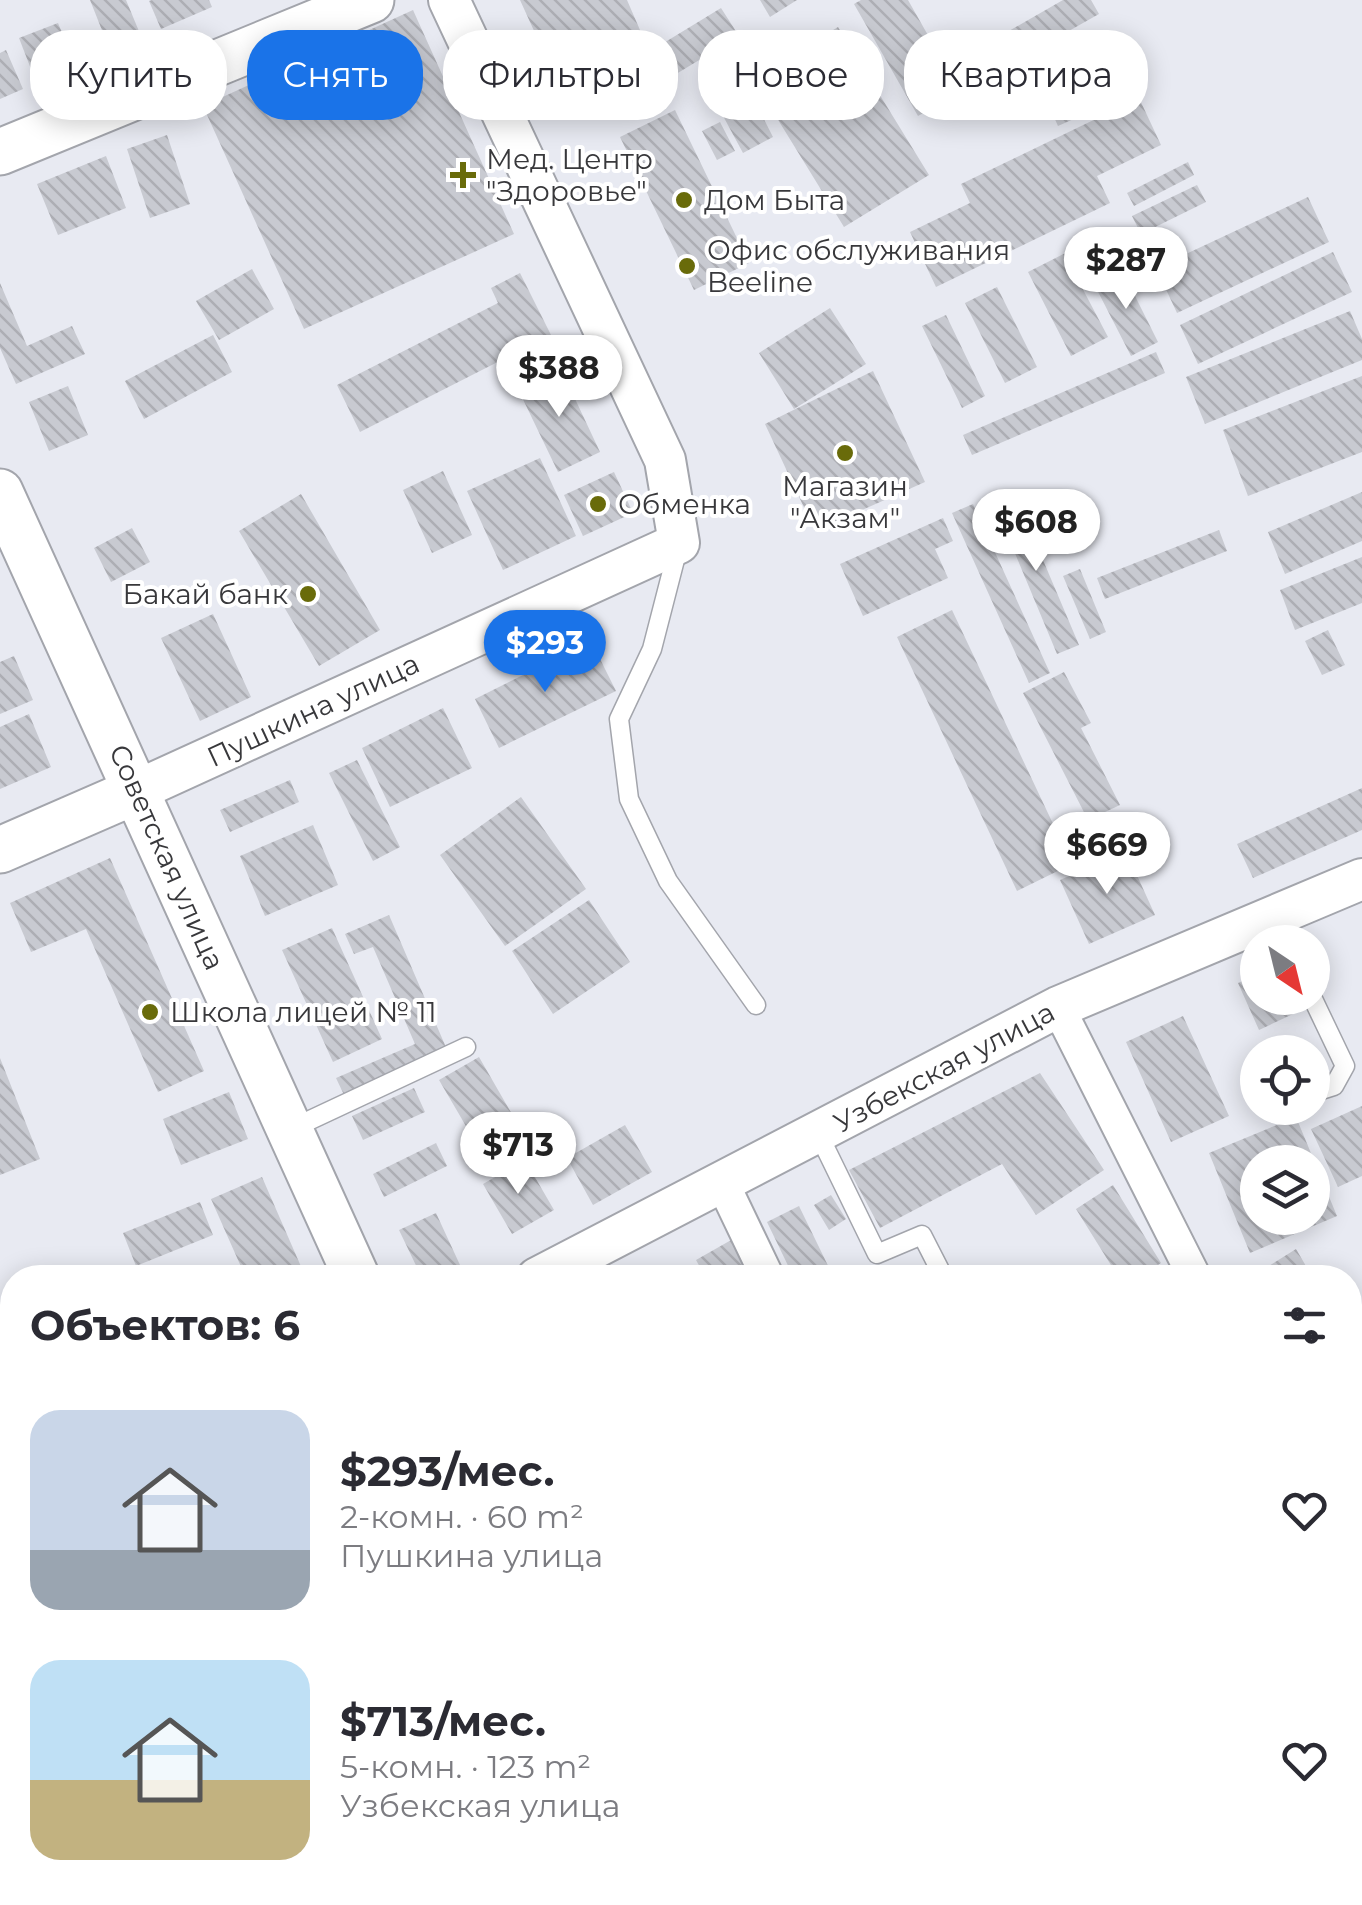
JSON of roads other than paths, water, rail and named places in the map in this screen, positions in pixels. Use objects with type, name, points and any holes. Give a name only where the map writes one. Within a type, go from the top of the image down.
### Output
[{"type":"main road","points":[[0,152],[371,0]]},
{"type":"main road","name":"Советская улица","points":[[0,492],[351,1265]]},
{"type":"main road","name":"Пушкина улица","points":[[0,850],[138,790]]},
{"type":"street","points":[[449,0],[665,460],[679,543]]},
{"type":"street","name":"Пушкина улица","points":[[138,790],[679,543]]},
{"type":"street","name":"Узбекская улица","points":[[562,1265],[1058,1007],[1277,922],[1362,879]]},
{"type":"street","points":[[1058,1007],[1188,1265]]},
{"type":"street","points":[[722,1182],[762,1265]]},
{"type":"lane","points":[[679,543],[652,648],[620,719],[629,799],[668,881],[756,1005]]},
{"type":"lane","points":[[1321,1015],[1345,1066],[1330,1087]]},
{"type":"lane","points":[[290,1130],[466,1047]]},
{"type":"lane","points":[[818,1133],[877,1254],[922,1235],[937,1265]]},
{"type":"place","name":"Мед. Центр \"Здоровье\"","points":[[463,175]]},
{"type":"place","name":"Дом Быта","points":[[684,200]]},
{"type":"place","name":"Офис обслуживания Beeline","points":[[687,266]]},
{"type":"place","name":"Магазин \"Акзам\"","points":[[845,453]]},
{"type":"place","name":"Обменка","points":[[598,504]]},
{"type":"place","name":"Бакай банк","points":[[308,594]]},
{"type":"place","name":"Школа лицей № 11","points":[[150,1012]]}]
